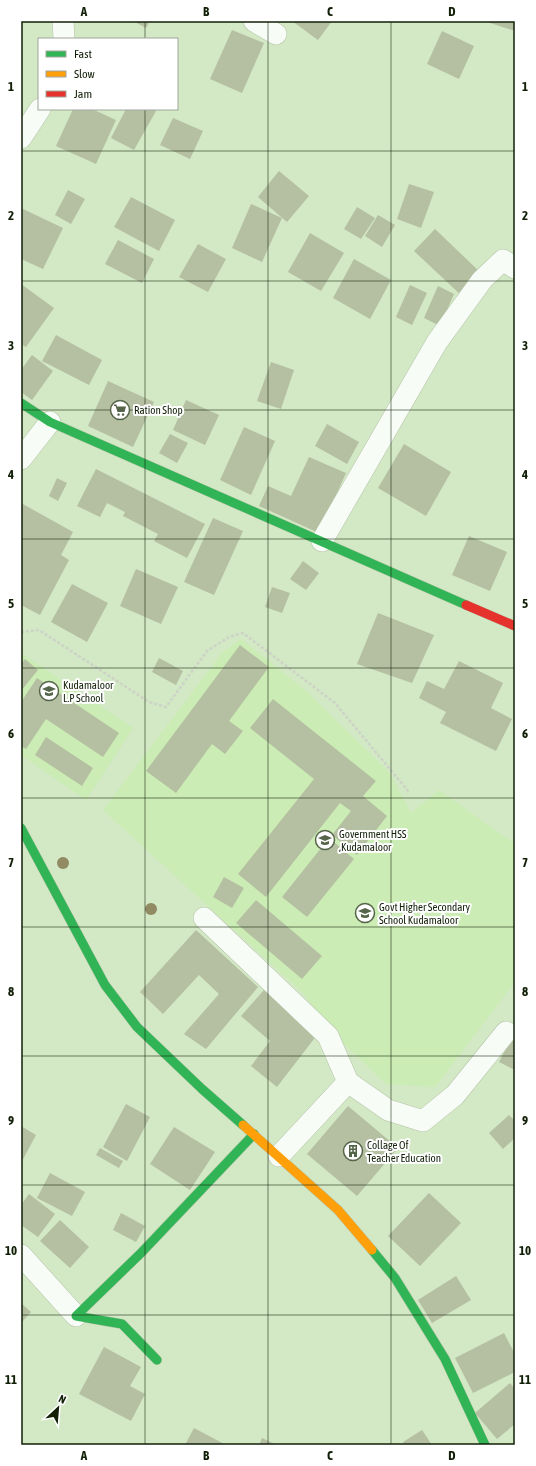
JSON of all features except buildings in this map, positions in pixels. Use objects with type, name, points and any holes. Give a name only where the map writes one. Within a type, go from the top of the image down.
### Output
[{"type":"street","points":[[63,21],[64,38]]},
{"type":"street","points":[[254,21],[276,34]]},
{"type":"street","points":[[21,138],[39,110]]},
{"type":"street","points":[[322,541],[437,342],[482,280],[504,260],[515,268]]},
{"type":"street","points":[[21,403],[50,422],[515,626]]},
{"type":"street","points":[[21,459],[50,422]]},
{"type":"street","points":[[21,828],[105,985],[138,1027],[202,1090],[279,1156],[338,1210],[395,1278],[445,1359],[485,1445]]},
{"type":"street","points":[[204,918],[328,1036],[348,1082],[388,1110],[423,1121],[455,1095],[506,1032]]},
{"type":"street","points":[[279,1156],[348,1082]]},
{"type":"street","points":[[76,1316],[141,1253],[254,1134]]},
{"type":"street","points":[[21,1256],[76,1316],[122,1324],[157,1360]]},
{"type":"path","points":[[21,632],[40,630],[148,702],[166,707],[207,651],[229,637],[243,632],[335,703],[409,792]]},
{"type":"shaded area","name":"Govt Higher Secondary School Kudamaloor","points":[[241,639],[305,690],[389,772],[411,813],[439,790],[515,844],[515,982],[435,1087],[386,1084],[338,1038],[302,992],[103,810],[222,653]]},
{"type":"shaded area","name":"Kudamaloor L.P School","points":[[21,653],[133,728],[86,800],[21,755]]},
{"type":"traffic: fast","points":[[21,403],[50,422],[466,605]]},
{"type":"traffic: fast","points":[[21,828],[105,985],[137,1027],[202,1089],[243,1125]]},
{"type":"traffic: fast","points":[[157,1360],[122,1324],[76,1316],[141,1253],[254,1134]]},
{"type":"traffic: fast","points":[[372,1250],[395,1278],[445,1359],[485,1445]]},
{"type":"traffic: slow","points":[[243,1125],[338,1210],[372,1250]]},
{"type":"traffic: jam","points":[[466,605],[515,626]]},
{"type":"place","name":"Ration Shop","points":[[120,410]]},
{"type":"place","name":"Kudamaloor L.P School","points":[[49,691]]},
{"type":"place","name":"Government HSS ,Kudamaloor","points":[[325,840]]},
{"type":"place","name":"Govt Higher Secondary School Kudamaloor","points":[[365,913]]},
{"type":"place","name":"Collage Of Teacher Education","points":[[353,1151]]}]
